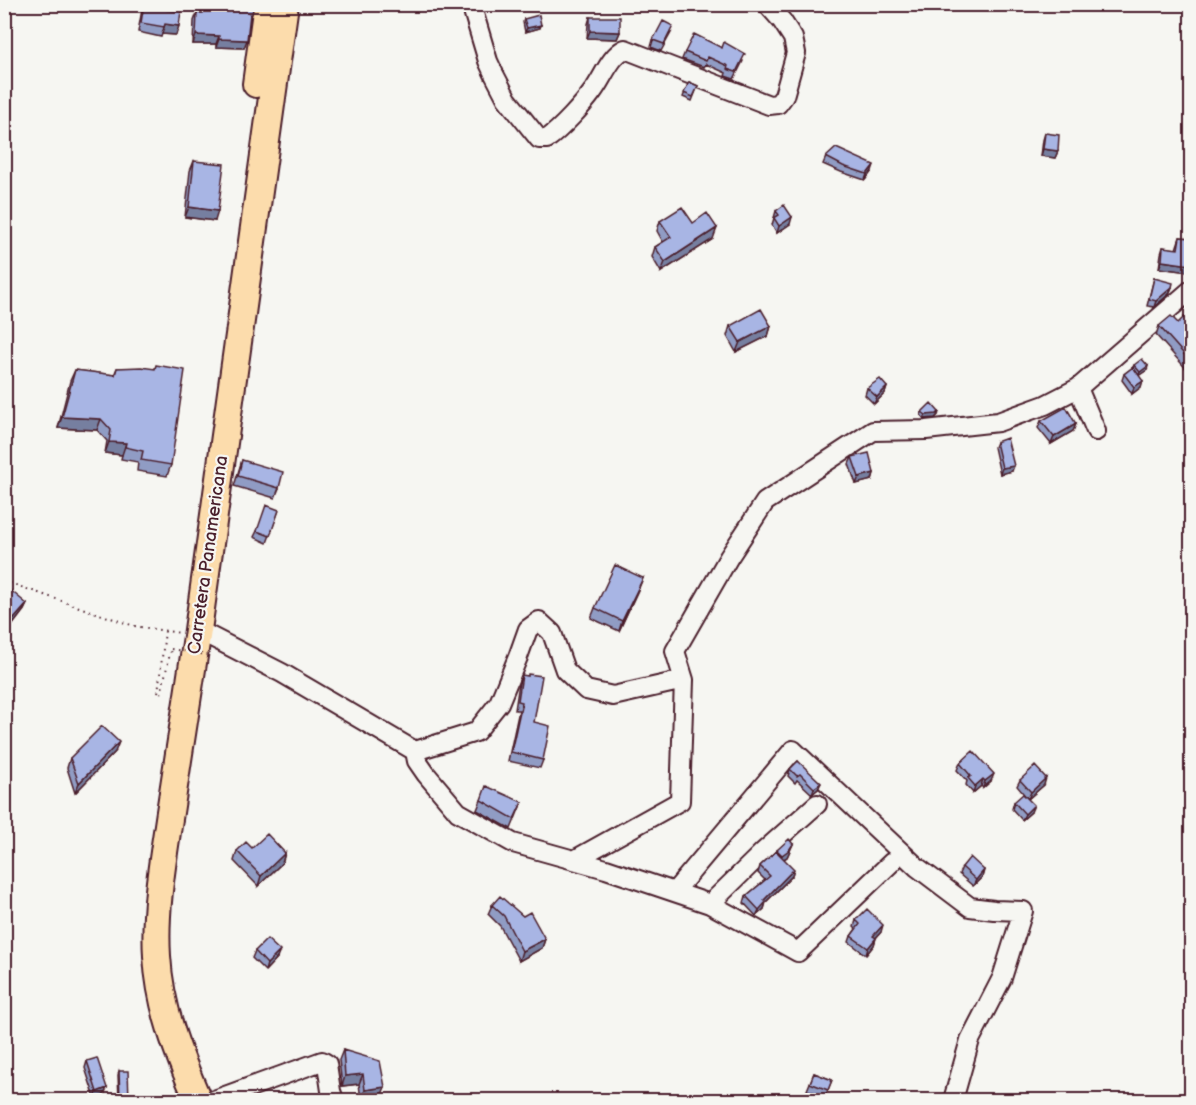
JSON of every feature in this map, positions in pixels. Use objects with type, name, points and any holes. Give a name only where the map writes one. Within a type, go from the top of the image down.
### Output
[{"type":"highway","name":"Carretera Panamericana","points":[[182,1101],[165,1059],[146,994],[140,951],[142,888],[267,4]]},
{"type":"highway","name":"Carretera Panamericana","points":[[198,1101],[176,1047],[161,994],[157,956],[157,928],[179,636],[285,4]]},
{"type":"street","points":[[471,4],[488,61],[507,99],[539,138],[547,139],[593,91],[618,53],[625,49],[769,105],[778,104],[784,96],[796,53],[793,38],[767,4]]},
{"type":"street","points":[[574,860],[680,801],[684,680],[675,651],[729,557],[765,502],[873,431],[926,430],[998,422],[1045,405],[1078,388],[1191,289]]},
{"type":"street","points":[[1078,388],[1096,431]]},
{"type":"street","points":[[179,636],[282,673],[415,751],[476,732],[499,703],[528,628],[539,621],[552,633],[565,670],[586,690],[613,696],[684,680]]},
{"type":"street","points":[[675,891],[793,750],[917,867],[970,908],[1023,911],[1002,978],[969,1040],[953,1101]]},
{"type":"street","points":[[415,751],[417,761],[426,774],[458,812],[513,843],[606,869],[710,904],[798,952],[892,862]]},
{"type":"street","points":[[710,904],[817,804]]},
{"type":"street","points":[[214,1101],[322,1061],[327,1064],[334,1101]]},
{"type":"path","points":[[4,581],[134,626],[179,636],[207,655]]},
{"type":"path","points":[[179,636],[161,694],[158,693],[179,636]]},
{"type":"building","points":[[144,4],[168,4],[167,10],[181,11],[179,26],[165,24],[164,27],[141,23]]},
{"type":"building","points":[[204,4],[254,4],[252,14],[250,14],[247,40],[196,35],[197,13],[203,13]]},
{"type":"building","points":[[539,15],[541,25],[527,28],[524,19]]},
{"type":"building","points":[[590,17],[620,17],[620,32],[590,31]]},
{"type":"building","points":[[663,21],[673,26],[664,44],[653,40]]},
{"type":"building","points":[[694,34],[722,48],[724,42],[745,54],[736,72],[708,57],[706,61],[685,52]]},
{"type":"building","points":[[689,82],[698,86],[693,97],[684,93]]},
{"type":"building","points":[[1045,133],[1059,135],[1058,151],[1043,149]]},
{"type":"building","points":[[836,148],[874,165],[867,174],[843,166],[826,157]]},
{"type":"building","points":[[194,161],[224,164],[218,211],[189,207]]},
{"type":"building","points":[[784,205],[792,217],[779,226],[774,218],[779,215],[776,211]]},
{"type":"building","points":[[682,207],[693,223],[707,213],[717,228],[665,262],[655,247],[671,237],[660,221]]},
{"type":"building","points":[[1180,237],[1191,238],[1191,265],[1162,261],[1163,247],[1178,249]]},
{"type":"building","points":[[1154,278],[1173,283],[1172,287],[1156,301],[1149,299]]},
{"type":"building","points":[[761,309],[771,326],[740,342],[730,326]]},
{"type":"building","points":[[1171,316],[1178,323],[1184,317],[1191,325],[1191,362],[1159,326]]},
{"type":"building","points":[[1142,359],[1148,366],[1140,372],[1134,365]]},
{"type":"building","points":[[156,365],[185,370],[171,465],[141,460],[143,451],[125,447],[126,443],[109,442],[111,430],[101,419],[62,417],[75,370],[115,375],[117,368],[155,369]]},
{"type":"building","points":[[1133,367],[1143,381],[1134,387],[1124,374]]},
{"type":"building","points":[[880,379],[887,387],[877,397],[867,388]]},
{"type":"building","points":[[931,403],[939,412],[926,415],[922,412]]},
{"type":"building","points":[[1066,407],[1076,424],[1054,437],[1041,421]]},
{"type":"building","points":[[1007,438],[1014,466],[1002,468],[996,442]]},
{"type":"building","points":[[869,453],[874,473],[859,477],[852,457]]},
{"type":"building","points":[[242,460],[283,472],[279,488],[238,476]]},
{"type":"building","points":[[266,505],[279,510],[270,536],[257,531]]},
{"type":"building","points":[[615,565],[643,578],[622,621],[595,608]]},
{"type":"building","points":[[9,589],[27,604],[13,620],[4,613],[4,595]]},
{"type":"building","points":[[528,674],[542,676],[534,722],[550,726],[543,760],[511,752],[522,702],[518,701],[522,675],[528,676]]},
{"type":"building","points":[[102,726],[119,742],[79,783],[70,758]]},
{"type":"building","points":[[973,751],[994,774],[975,786],[968,778],[971,776],[960,763]]},
{"type":"building","points":[[798,761],[821,783],[814,788],[800,774],[797,776],[790,769]]},
{"type":"building","points":[[1035,766],[1046,778],[1031,792],[1020,780]]},
{"type":"building","points":[[486,786],[522,802],[514,819],[481,800]]},
{"type":"building","points":[[1023,794],[1034,805],[1025,814],[1014,802]]},
{"type":"building","points":[[267,834],[285,853],[261,876],[237,851],[246,842],[252,848]]},
{"type":"building","points":[[789,839],[793,844],[782,855],[777,850]]},
{"type":"building","points":[[776,851],[794,869],[764,900],[766,902],[759,910],[746,896],[770,876],[760,866]]},
{"type":"building","points":[[970,857],[984,870],[976,880],[962,867]]},
{"type":"building","points":[[500,896],[523,916],[530,912],[545,939],[522,951],[504,916],[492,905]]},
{"type":"building","points":[[867,909],[883,925],[873,936],[876,938],[868,948],[851,936],[860,924],[856,920]]},
{"type":"building","points":[[267,939],[280,951],[267,964],[255,951]]},
{"type":"building","points":[[343,1050],[380,1061],[385,1087],[365,1090],[363,1074],[345,1076]]},
{"type":"building","points":[[97,1058],[107,1088],[97,1092],[87,1061]]},
{"type":"building","points":[[119,1071],[128,1071],[129,1099],[120,1099]]},
{"type":"building","points":[[814,1073],[832,1080],[828,1090],[810,1083]]}]
